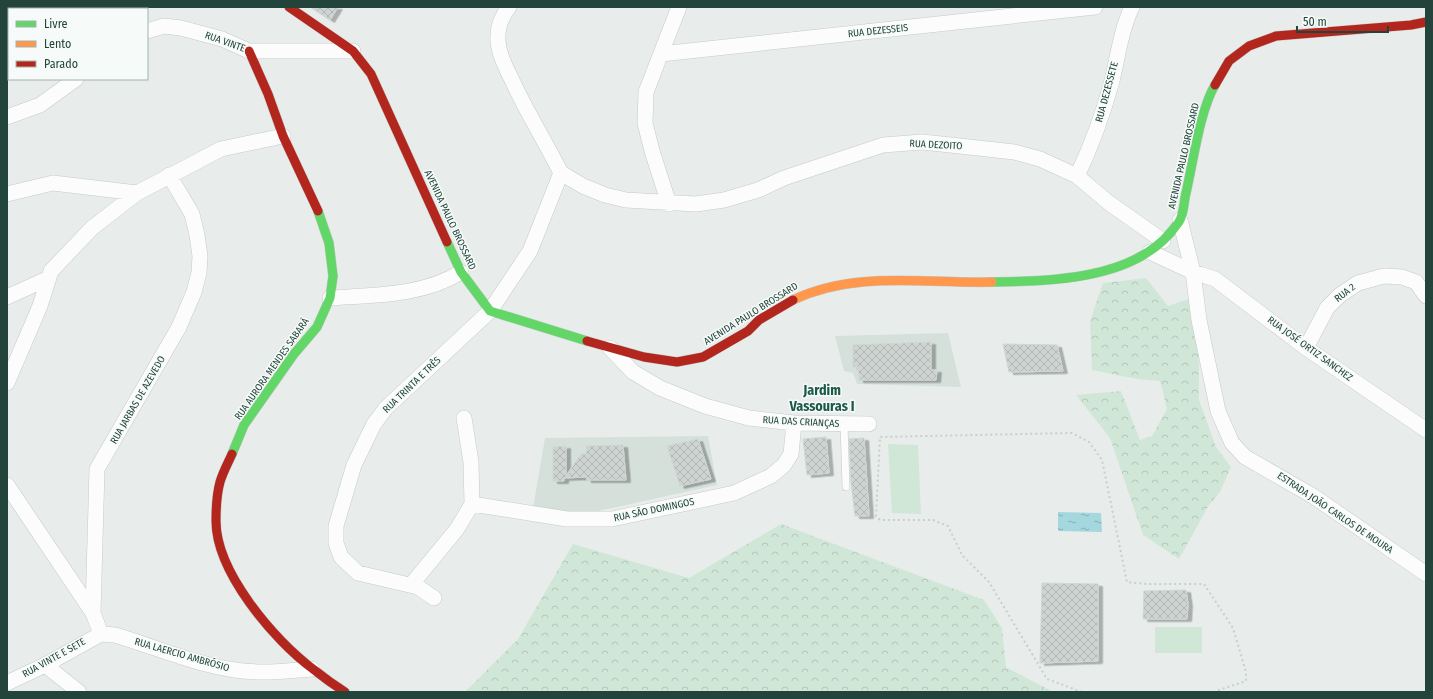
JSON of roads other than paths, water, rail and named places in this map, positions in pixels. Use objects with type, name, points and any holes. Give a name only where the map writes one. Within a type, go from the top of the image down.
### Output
[{"type":"main road","name":"AVENIDA PAULO BROSSARD","points":[[289,7],[353,51],[371,74],[461,272],[490,311],[609,348],[644,357],[677,362],[702,357],[748,331],[759,320],[808,292],[840,284],[873,280],[964,283],[1047,281],[1120,266],[1150,252],[1163,241],[1180,220],[1202,122],[1212,90],[1229,60],[1249,46],[1276,36],[1411,25],[1426,22]]},
{"type":"main road","name":"RUA AURORA MENDES SABARÁ","points":[[249,51],[268,94],[283,136],[316,205],[330,243],[333,276],[330,298],[317,327],[294,354],[244,425],[220,482],[216,522],[222,556],[233,577],[280,640],[312,669],[345,692]]},
{"type":"street","points":[[509,7],[502,15],[498,27],[498,40],[501,57],[520,98],[561,173]]},
{"type":"street","points":[[669,204],[652,152],[645,122],[646,92],[679,7]]},
{"type":"street","name":"RUA DEZESSEIS","points":[[661,54],[999,12],[1094,7]]},
{"type":"street","name":"RUA DEZESSETE","points":[[1077,176],[1094,141],[1111,82],[1126,18],[1132,7]]},
{"type":"street","name":"RUA VINTE","points":[[148,30],[164,26],[181,28],[222,39],[249,51],[353,51]]},
{"type":"street","points":[[7,117],[40,105],[75,80]]},
{"type":"street","points":[[7,383],[40,306],[51,271],[92,228],[137,193],[169,175],[221,150],[283,136]]},
{"type":"street","name":"RUA DEZOITO","points":[[561,173],[583,186],[605,195],[626,200],[669,204],[696,204],[724,200],[758,190],[784,178],[883,145],[922,142],[1014,152],[1040,159],[1077,176],[1109,203],[1163,241]]},
{"type":"street","name":"RUA TRINTA E TRÊS","points":[[434,598],[418,587],[358,573],[341,557],[336,543],[336,526],[354,465],[374,424],[386,408],[490,311],[530,252],[561,173]]},
{"type":"street","name":"RUA JARBAS DE AZEVEDO","points":[[101,634],[93,613],[97,469],[179,327],[194,292],[199,273],[199,249],[192,214],[169,175]]},
{"type":"street","points":[[7,194],[53,183],[137,193]]},
{"type":"street","name":"ESTRADA JOÃO CARLOS DE MOURA","points":[[1180,220],[1193,272],[1199,320],[1218,411],[1232,443],[1245,457],[1313,496],[1426,574]]},
{"type":"street","name":"RUA JOSÉ ORTIZ SANCHEZ","points":[[1150,252],[1193,272],[1215,279],[1306,348],[1426,430]]},
{"type":"street","points":[[330,298],[372,296],[416,290],[446,281],[461,272]]},
{"type":"street","name":"RUA 2","points":[[1306,348],[1328,308],[1340,295],[1358,283],[1384,276],[1402,277],[1416,282],[1426,296]]},
{"type":"street","points":[[7,297],[49,278]]},
{"type":"street","name":"RUA DAS CRIANÇAS","points":[[609,348],[633,372],[660,388],[705,406],[749,418],[794,423],[869,424]]},
{"type":"street","points":[[411,585],[457,529],[472,504],[471,462],[464,418]]},
{"type":"street","name":"RUA SÃO DOMINGOS","points":[[472,504],[567,520],[612,519],[734,493],[771,476],[784,465],[791,454],[794,423]]},
{"type":"street","points":[[7,485],[93,613]]},
{"type":"street","name":"RUA LAERCIO AMBRÓSIO","points":[[101,634],[115,635],[201,662],[236,670],[273,672],[312,669]]},
{"type":"street","name":"RUA VINTE E SETE","points":[[7,683],[45,665],[101,634]]},
{"type":"street","points":[[45,665],[79,692]]},
{"type":"lane","points":[[844,424],[846,487]]},
{"type":"water","points":[[1058,512],[1101,513],[1102,532],[1058,531]]},
{"type":"district","name":"Jardim Vassouras I","points":[[822,398]]}]
